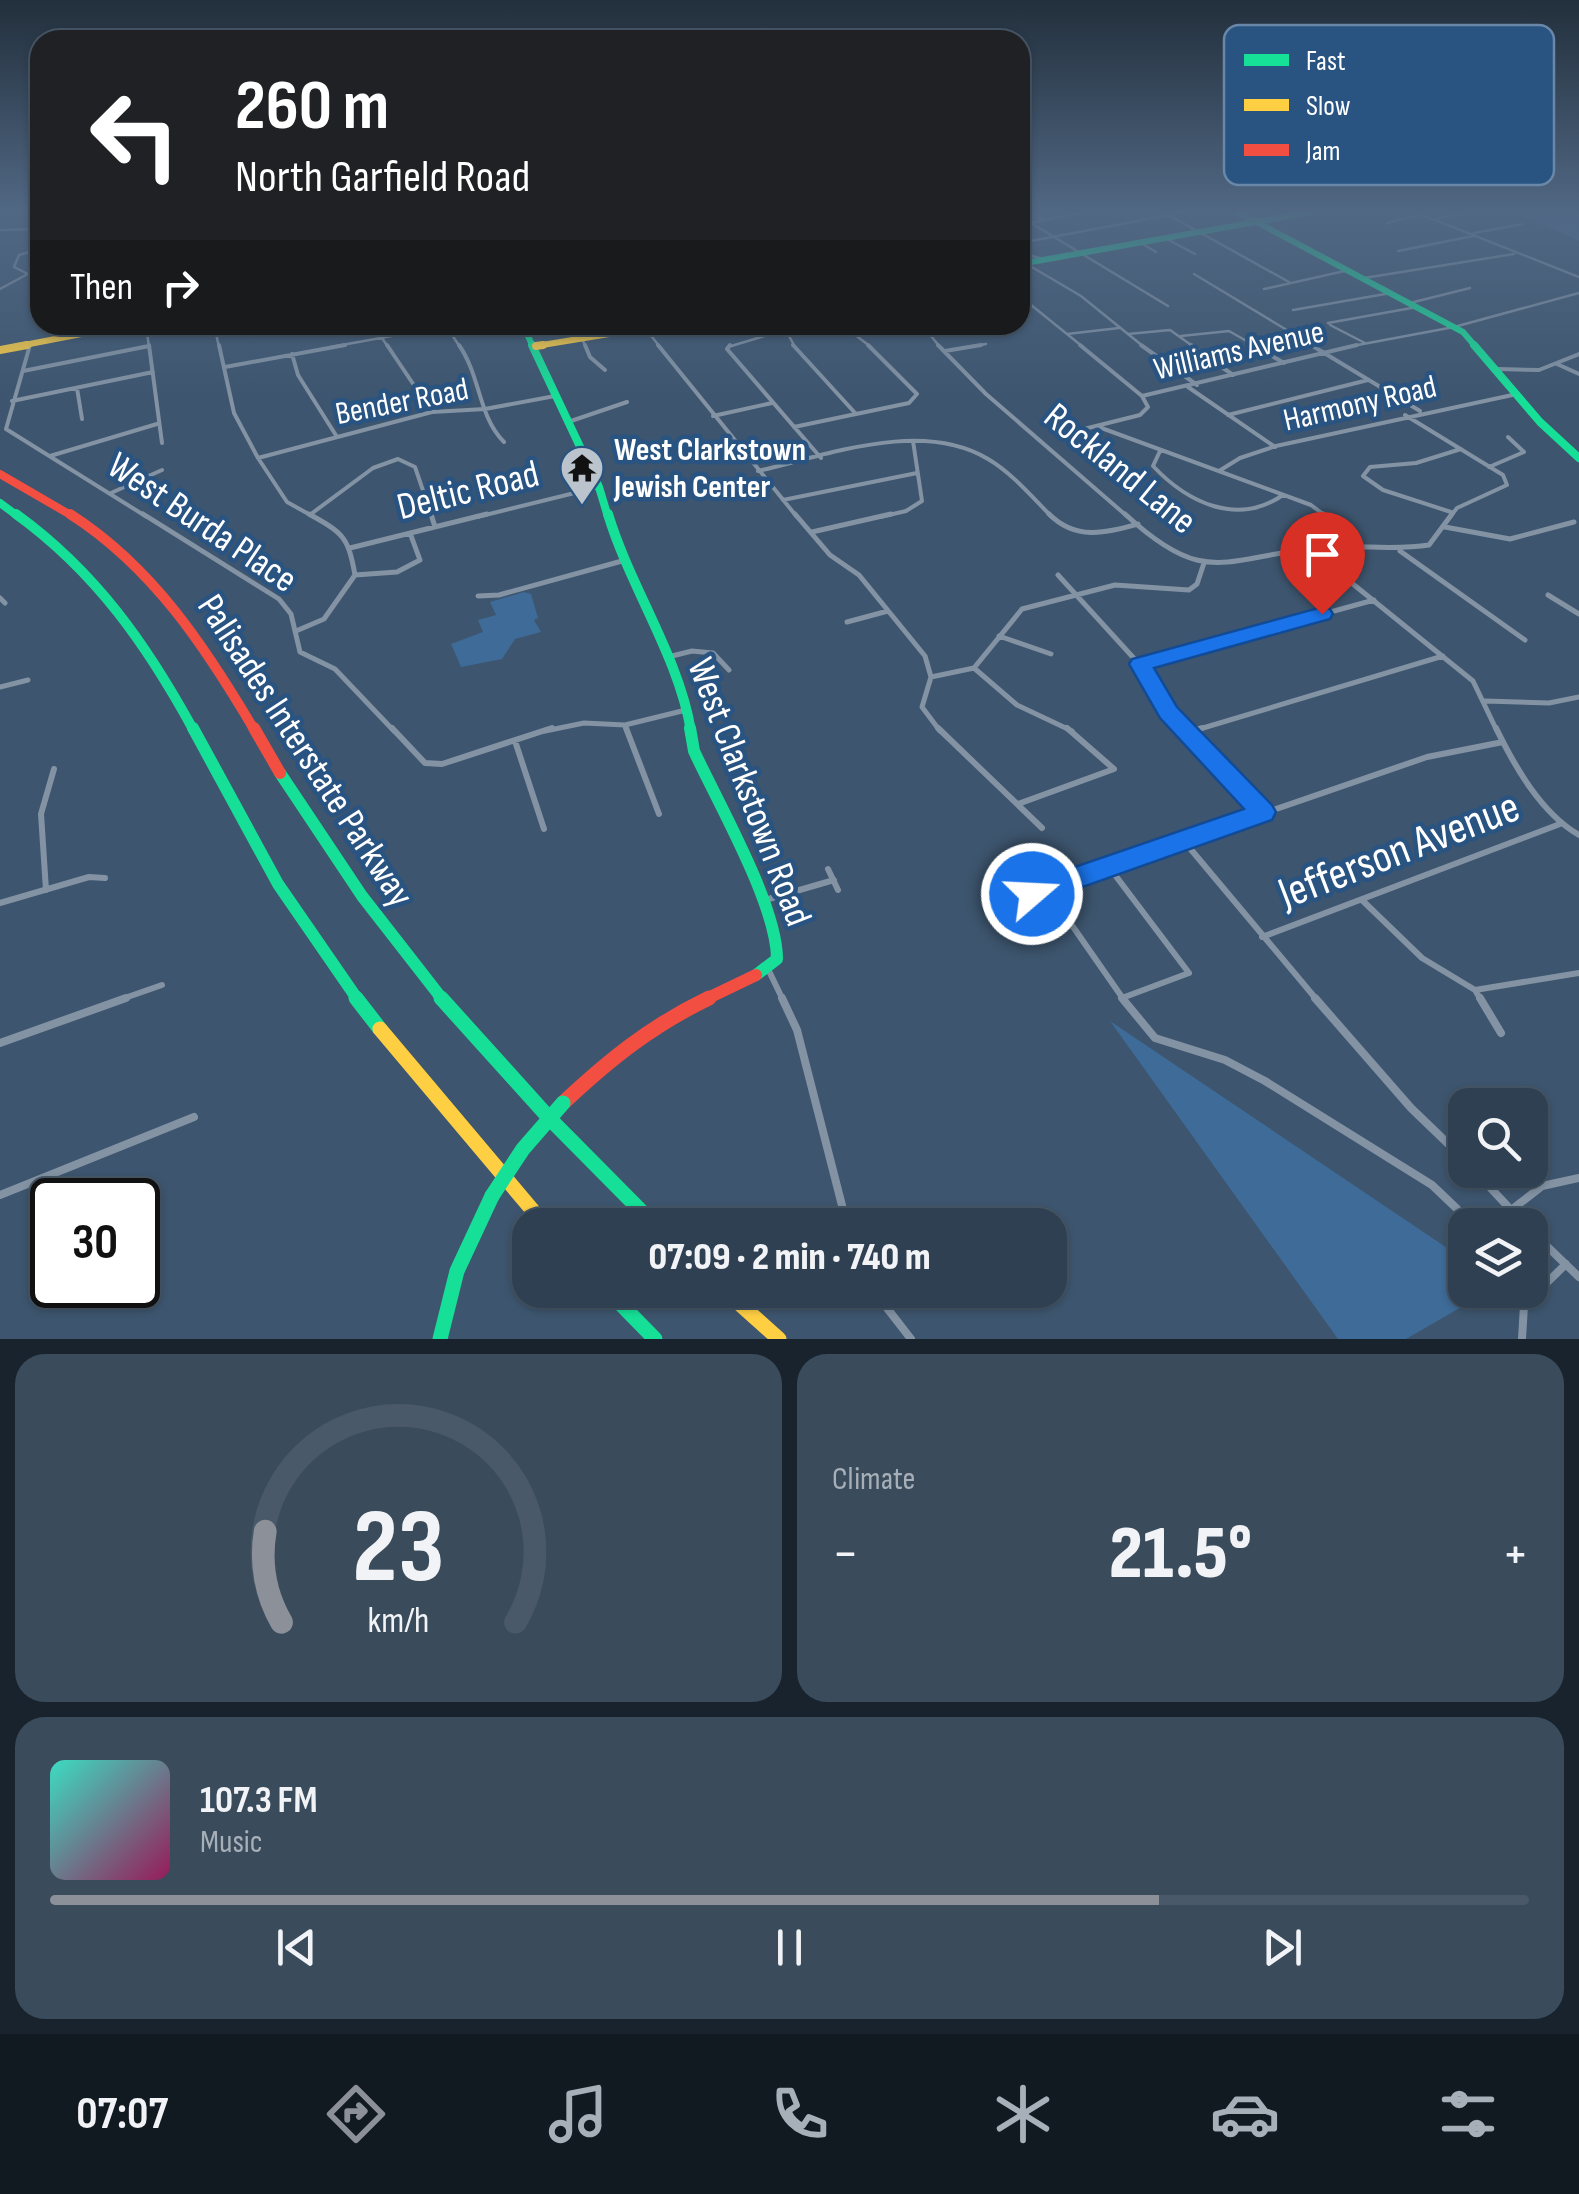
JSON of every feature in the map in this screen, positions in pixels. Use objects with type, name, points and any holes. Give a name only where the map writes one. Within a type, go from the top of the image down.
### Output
[{"type":"main road","points":[[1357,274],[1454,327],[1477,344],[1540,422],[1579,458]]},
{"type":"main road","points":[[0,350],[60,335]]},
{"type":"main road","name":"West Clarkstown Road","points":[[440,1339],[457,1271],[492,1196],[523,1148],[563,1103],[616,1055],[660,1022],[706,996],[768,969],[779,950],[762,901],[694,751],[688,710],[622,561],[598,487],[529,335]]},
{"type":"main road","points":[[536,346],[601,335]]},
{"type":"main road","name":"Palisades Interstate Parkway","points":[[0,474],[96,529],[171,600],[214,661],[308,822],[390,936],[502,1068],[638,1208]]},
{"type":"main road","name":"Palisades Interstate Parkway","points":[[0,503],[70,554],[132,621],[159,662],[252,840],[310,934],[418,1078],[530,1208]]},
{"type":"main road","points":[[624,1308],[655,1339]]},
{"type":"main road","points":[[744,1308],[778,1339]]},
{"type":"street","points":[[1046,274],[1082,296],[1196,385]]},
{"type":"street","points":[[1117,274],[1168,306]]},
{"type":"street","points":[[1195,274],[1420,411]]},
{"type":"street","points":[[1276,274],[1289,282]]},
{"type":"street","points":[[1264,289],[1327,274]]},
{"type":"street","points":[[1364,278],[1386,274]]},
{"type":"street","points":[[0,289],[30,276]]},
{"type":"street","points":[[1366,343],[1328,323],[1470,288]]},
{"type":"street","points":[[1293,310],[1391,293]]},
{"type":"street","name":"Williams Avenue","points":[[1142,396],[1366,343],[1454,327],[1579,293]]},
{"type":"street","points":[[1030,304],[1142,396],[1148,407],[1140,415],[1080,430]]},
{"type":"street","points":[[1068,334],[1119,328]]},
{"type":"street","points":[[1128,334],[1165,329],[1233,375]]},
{"type":"street","points":[[1178,336],[1225,330],[1284,364]]},
{"type":"street","points":[[148,335],[162,443]]},
{"type":"street","points":[[217,335],[234,413],[258,458],[287,502],[341,532],[350,548],[355,575],[324,620],[296,631]]},
{"type":"street","points":[[225,367],[398,335]]},
{"type":"street","points":[[454,335],[473,366],[490,428],[504,442]]},
{"type":"street","points":[[650,335],[758,471],[830,555],[852,568],[925,656],[931,676],[922,707],[928,719],[1042,828]]},
{"type":"street","points":[[762,335],[727,346],[821,458]]},
{"type":"street","points":[[790,335],[856,414]]},
{"type":"street","points":[[794,427],[909,404],[916,394],[855,335]]},
{"type":"street","name":"Rockland Lane","points":[[930,335],[971,380],[1180,556],[1204,563],[1245,564],[1288,552],[1398,550],[1429,545],[1445,526]]},
{"type":"street","points":[[382,338],[432,412]]},
{"type":"street","points":[[582,338],[590,357],[605,370]]},
{"type":"street","points":[[12,401],[30,344]]},
{"type":"street","points":[[944,352],[986,344]]},
{"type":"street","points":[[23,370],[150,346]]},
{"type":"street","points":[[292,354],[298,375],[337,436]]},
{"type":"street","points":[[1498,369],[1527,371],[1579,354]]},
{"type":"street","points":[[1554,363],[1579,374]]},
{"type":"street","points":[[12,401],[153,372]]},
{"type":"street","points":[[1228,415],[1368,380]]},
{"type":"street","points":[[1188,387],[1275,447]]},
{"type":"street","points":[[77,388],[82,419]]},
{"type":"street","name":"Harmony Road","points":[[1218,471],[1238,458],[1275,447],[1420,411],[1517,394]]},
{"type":"street","name":"Bender Road","points":[[258,458],[432,412],[485,409],[555,396]]},
{"type":"street","name":"West Burda Place","points":[[12,401],[6,429],[280,600],[291,614],[300,652],[334,669],[425,764],[442,764],[570,724],[625,725],[688,710]]},
{"type":"street","points":[[568,422],[627,402]]},
{"type":"street","points":[[712,416],[772,403]]},
{"type":"street","points":[[1405,415],[1503,475],[1508,486],[1469,500],[1452,512],[1445,526],[1493,541],[1506,541],[1574,522]]},
{"type":"street","points":[[50,456],[158,424]]},
{"type":"street","points":[[1096,426],[1323,513],[1354,548]]},
{"type":"street","points":[[1489,466],[1518,458],[1524,452],[1508,436]]},
{"type":"street","points":[[758,471],[914,441],[956,445],[977,453],[1064,528],[1091,536],[1138,524]]},
{"type":"street","points":[[812,532],[916,506],[922,496],[914,441]]},
{"type":"street","points":[[1452,512],[1383,490],[1364,476],[1370,467],[1416,463],[1461,449]]},
{"type":"street","points":[[1160,451],[1152,462],[1156,471],[1204,508],[1237,512],[1276,501],[1283,495]]},
{"type":"street","points":[[311,514],[378,463],[396,459],[415,466],[435,527]]},
{"type":"street","points":[[111,493],[162,470]]},
{"type":"street","points":[[783,500],[918,473]]},
{"type":"street","name":"Deltic Road","points":[[350,548],[598,487]]},
{"type":"street","points":[[355,575],[388,574],[416,564],[420,560],[410,533]]},
{"type":"street","points":[[1398,550],[1525,640]]},
{"type":"street","points":[[478,596],[499,595],[622,561]]},
{"type":"street","points":[[931,676],[974,668],[1022,609],[1115,584],[1189,590],[1198,584],[1204,563]]},
{"type":"street","points":[[1058,575],[1140,664],[1158,699],[1263,812]]},
{"type":"street","points":[[1343,576],[1473,680],[1503,742],[1545,807],[1560,824],[1579,835]]},
{"type":"street","points":[[1548,595],[1579,614]]},
{"type":"street","points":[[1140,664],[1374,600]]},
{"type":"street","points":[[847,622],[888,611]]},
{"type":"street","points":[[999,636],[1050,654]]},
{"type":"street","points":[[665,657],[713,653],[729,670]]},
{"type":"street","points":[[1189,732],[1443,656]]},
{"type":"street","points":[[974,668],[1018,705],[1074,731],[1114,768],[1018,804]]},
{"type":"street","points":[[0,687],[28,680]]},
{"type":"street","points":[[1485,701],[1549,703],[1578,698]]},
{"type":"street","points":[[625,725],[659,814]]},
{"type":"street","points":[[515,741],[544,828]]},
{"type":"street","points":[[1032,894],[1444,752],[1503,742]]},
{"type":"street","points":[[46,890],[48,862],[38,823],[39,806],[54,769]]},
{"type":"street","name":"Jefferson Avenue","points":[[1262,938],[1560,824]]},
{"type":"street","points":[[1183,840],[1262,938],[1448,1143]]},
{"type":"street","points":[[1109,866],[1190,972],[1122,998]]},
{"type":"street","points":[[828,869],[838,890]]},
{"type":"street","points":[[0,903],[89,877],[104,878]]},
{"type":"street","points":[[762,901],[834,880]]},
{"type":"street","points":[[1046,888],[1122,998],[1156,1038],[1225,1060],[1265,1080],[1432,1185],[1456,1208]]},
{"type":"street","points":[[1363,901],[1422,958],[1476,990],[1501,1033]]},
{"type":"street","points":[[768,969],[797,1030],[843,1208]]},
{"type":"street","points":[[1476,990],[1579,973]]},
{"type":"street","points":[[0,1042],[162,985]]},
{"type":"street","points":[[0,1195],[194,1117]]},
{"type":"street","points":[[1514,1208],[1542,1186],[1579,1178]]},
{"type":"street","points":[[1490,1188],[1507,1208]]},
{"type":"street","points":[[1548,1247],[1579,1277]]},
{"type":"street","points":[[1522,1339],[1524,1306],[1566,1264]]},
{"type":"street","points":[[887,1308],[911,1339]]},
{"type":"shaded area","points":[[524,592],[531,594],[538,618],[534,620],[541,632],[515,639],[502,659],[461,667],[451,644],[483,632],[478,620],[496,615],[490,602]]},
{"type":"shaded area","points":[[1110,1021],[1448,1249],[1448,1308],[1460,1308],[1406,1339],[1338,1339]]},
{"type":"traffic: fast","points":[[1355,274],[1463,332],[1540,422],[1579,458]]},
{"type":"traffic: fast","points":[[528,335],[599,487],[622,561],[686,700],[694,751],[756,886],[777,943],[777,959],[756,975]]},
{"type":"traffic: fast","points":[[0,503],[76,563],[122,614],[180,705],[278,884],[380,1029]]},
{"type":"traffic: fast","points":[[280,773],[362,896],[452,1011],[638,1208]]},
{"type":"traffic: fast","points":[[492,1196],[523,1149],[563,1103]]},
{"type":"traffic: fast","points":[[440,1339],[457,1271],[492,1196]]},
{"type":"traffic: fast","points":[[625,1308],[655,1339]]},
{"type":"traffic: slow","points":[[0,350],[77,335]]},
{"type":"traffic: slow","points":[[536,346],[603,335]]},
{"type":"traffic: slow","points":[[380,1029],[531,1208]]},
{"type":"traffic: slow","points":[[744,1308],[779,1339]]},
{"type":"traffic: jam","points":[[0,474],[94,531],[147,577],[210,657],[280,773]]},
{"type":"traffic: jam","points":[[563,1103],[607,1062],[660,1022],[756,975]]},
{"type":"place","name":"West Clarkstown Jewish Center","points":[[582,506]]},
{"type":"route","points":[[1032,894],[1263,812],[1158,699],[1140,664],[1322,614]]}]
